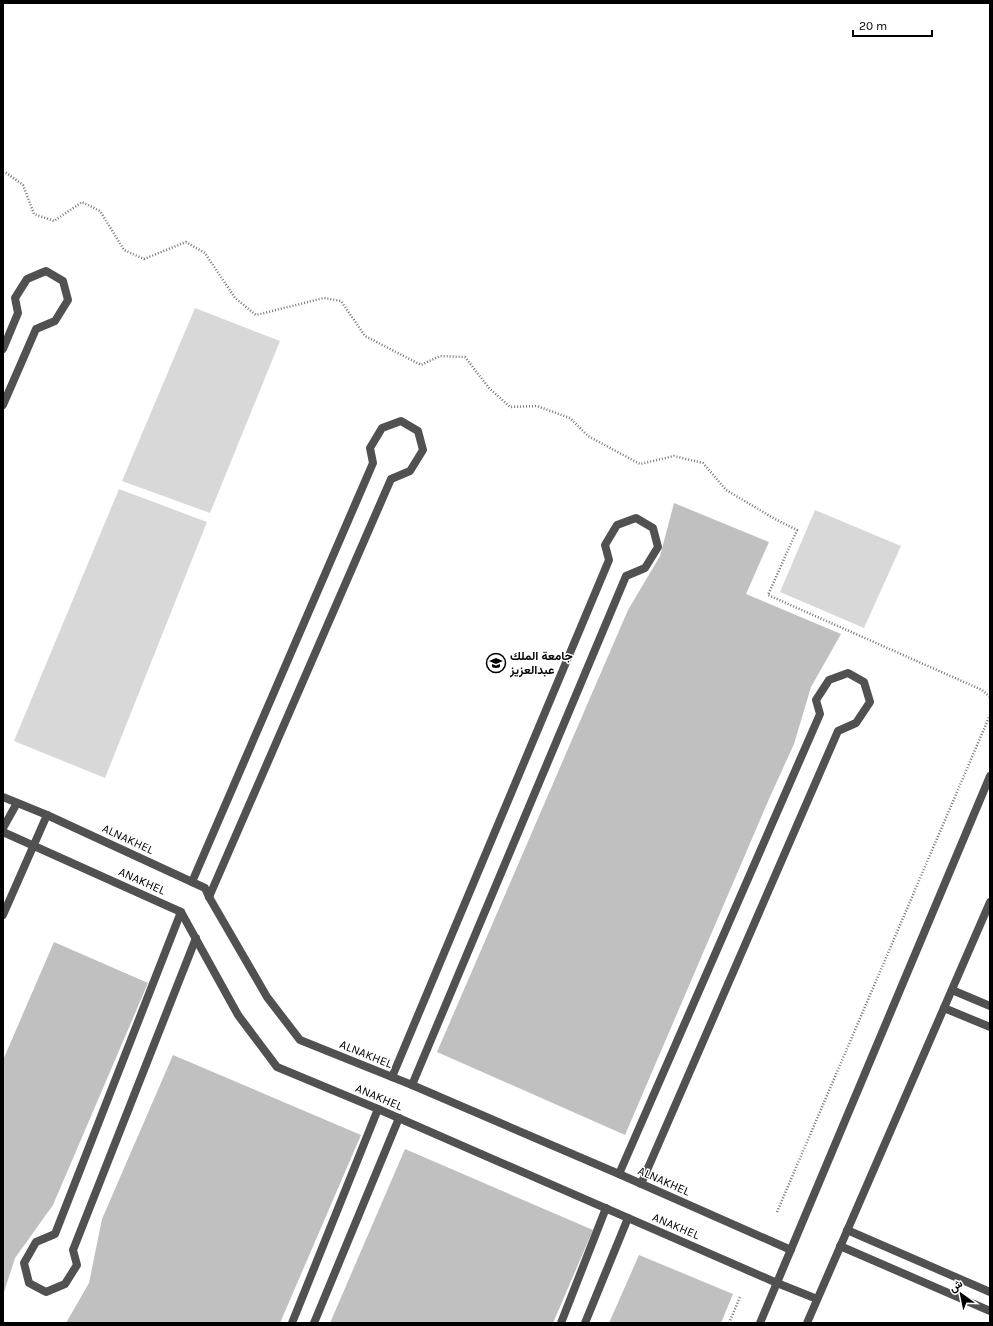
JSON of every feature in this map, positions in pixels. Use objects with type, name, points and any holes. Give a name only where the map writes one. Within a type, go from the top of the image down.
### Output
[{"type":"street","points":[[3,349],[18,313],[14,298],[27,279],[46,271],[63,281],[68,300],[55,321],[36,329],[3,406]]},
{"type":"street","points":[[192,882],[373,463],[370,448],[382,428],[401,421],[418,431],[423,450],[410,471],[391,479],[209,897]]},
{"type":"street","points":[[392,1077],[609,560],[605,544],[617,525],[636,518],[653,528],[658,547],[645,568],[626,576],[412,1085]]},
{"type":"street","points":[[619,1174],[820,714],[816,700],[828,680],[848,673],[864,682],[870,702],[856,723],[838,731],[641,1184]]},
{"type":"street","points":[[760,1323],[990,776]]},
{"type":"street","name":"ALNAKHEL","points":[[3,797],[46,815],[205,888],[267,997],[300,1040],[412,1085],[791,1250]]},
{"type":"street","points":[[3,828],[16,803]]},
{"type":"street","points":[[3,915],[46,815]]},
{"type":"street","name":"ANAKHEL","points":[[3,832],[181,912],[238,1015],[277,1066],[817,1299]]},
{"type":"street","points":[[807,1323],[990,902]]},
{"type":"street","points":[[181,912],[55,1234],[36,1242],[24,1263],[29,1283],[46,1292],[65,1284],[77,1265],[73,1250],[196,938]]},
{"type":"street","points":[[952,990],[990,1006]]},
{"type":"street","points":[[944,1008],[990,1028]]},
{"type":"street","points":[[292,1323],[378,1109]]},
{"type":"street","points":[[314,1323],[399,1118]]},
{"type":"street","points":[[561,1323],[606,1208]]},
{"type":"street","points":[[585,1323],[628,1218]]},
{"type":"street","points":[[847,1230],[990,1292]]},
{"type":"street","points":[[840,1246],[990,1311]]},
{"type":"path","points":[[3,172],[23,184],[34,214],[54,221],[82,202],[100,211],[124,250],[144,259],[186,242],[205,253],[235,298],[256,315],[324,298],[341,301],[365,336],[421,365],[440,356],[465,357],[489,388],[510,407],[537,406],[570,418],[588,436],[640,464],[674,456],[703,463],[726,490],[797,530],[768,595],[982,690],[990,696]]},
{"type":"path","points":[[777,1212],[990,715]]},
{"type":"path","points":[[729,1323],[740,1297]]},
{"type":"shaded area","points":[[195,308],[280,341],[210,513],[122,481]]},
{"type":"shaded area","points":[[119,489],[207,522],[105,778],[14,741]]},
{"type":"shaded area","points":[[815,510],[901,546],[864,628],[780,592]]},
{"type":"building","points":[[674,503],[769,542],[746,594],[841,634],[811,687],[794,744],[625,1135],[437,1052],[628,610],[660,556]]},
{"type":"building","points":[[54,942],[148,983],[53,1205],[15,1258],[3,1295],[3,1060]]},
{"type":"building","points":[[173,1055],[361,1135],[280,1323],[66,1323],[89,1283],[102,1219]]},
{"type":"building","points":[[405,1149],[593,1230],[553,1323],[330,1323]]},
{"type":"building","points":[[639,1255],[733,1294],[721,1323],[609,1323]]},
{"type":"place","name":"جامعة الملك عبدالعزيز","points":[[496,663]]}]
